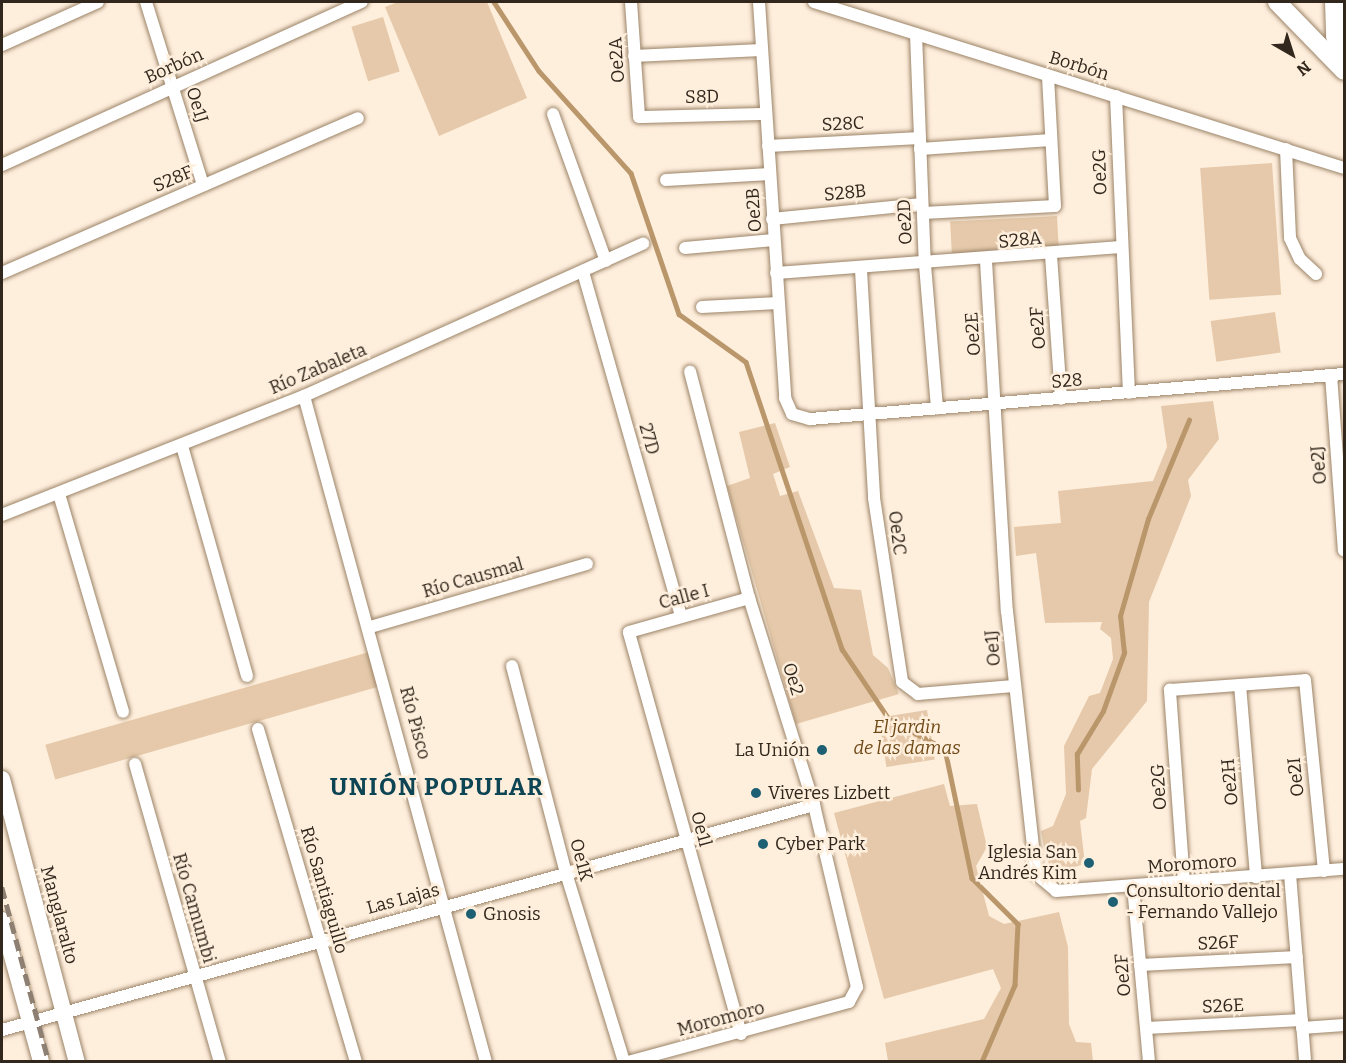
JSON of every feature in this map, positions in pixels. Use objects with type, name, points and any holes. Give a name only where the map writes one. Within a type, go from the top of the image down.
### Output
[{"type":"main road","points":[[1277,2],[1344,70]]},
{"type":"main road","points":[[1334,2],[1335,36],[1344,64]]},
{"type":"main road","name":"Manglaralto","points":[[2,779],[77,1062]]},
{"type":"main road","points":[[2,920],[41,1062]]},
{"type":"street","points":[[2,45],[98,2]]},
{"type":"street","name":"Oe1J","points":[[146,2],[203,186]]},
{"type":"street","name":"Borbón","points":[[2,165],[362,2]]},
{"type":"street","name":"Oe2A","points":[[631,2],[639,117]]},
{"type":"street","name":"Oe2B","points":[[759,2],[785,398],[792,414]]},
{"type":"street","name":"Borbón","points":[[814,2],[1341,165]]},
{"type":"street","name":"Oe2D","points":[[916,34],[925,265],[938,408]]},
{"type":"street","points":[[634,56],[761,50]]},
{"type":"street","points":[[1048,75],[1052,140]]},
{"type":"street","name":"Oe2G","points":[[1116,96],[1121,247]]},
{"type":"street","points":[[553,114],[606,261]]},
{"type":"street","name":"S8D","points":[[639,117],[765,114]]},
{"type":"street","name":"S28F","points":[[2,273],[358,118]]},
{"type":"street","name":"S28C","points":[[768,146],[1052,140]]},
{"type":"street","name":"S28B","points":[[772,219],[922,208],[1055,206],[1052,140]]},
{"type":"street","points":[[1286,149],[1290,238],[1300,260],[1316,274]]},
{"type":"street","points":[[666,180],[770,174]]},
{"type":"street","points":[[685,248],[774,240]]},
{"type":"street","name":"Río Zabaleta","points":[[2,515],[304,396],[643,244]]},
{"type":"street","points":[[1121,247],[1128,393]]},
{"type":"street","name":"S28A","points":[[776,273],[861,270],[986,261],[1121,247]]},
{"type":"street","name":"Oe2F","points":[[1051,255],[1060,399]]},
{"type":"street","name":"Oe2E","points":[[986,261],[996,405]]},
{"type":"street","name":"Oe2C","points":[[861,270],[881,559],[902,682],[918,694],[1014,686]]},
{"type":"street","name":"27D","points":[[583,272],[681,616]]},
{"type":"street","points":[[702,307],[778,303]]},
{"type":"street","name":"Oe2","points":[[690,372],[749,598],[814,805],[855,996]]},
{"type":"street","name":"S28","points":[[792,414],[810,419],[869,411],[996,405],[1344,374]]},
{"type":"street","name":"Oe2J","points":[[1331,375],[1340,451],[1344,551]]},
{"type":"street","name":"Río Pisco","points":[[304,396],[370,627],[486,1062]]},
{"type":"street","name":"Oe1J","points":[[996,405],[1014,686],[1036,874],[1044,886]]},
{"type":"street","points":[[182,446],[247,676]]},
{"type":"street","points":[[59,494],[123,712]]},
{"type":"street","name":"Río Causmal","points":[[370,627],[587,564]]},
{"type":"street","name":"Calle I","points":[[629,632],[749,598]]},
{"type":"street","name":"Oe1l","points":[[629,632],[741,1034]]},
{"type":"street","name":"Oe1K","points":[[512,666],[566,873],[626,1062]]},
{"type":"street","name":"Oe2I","points":[[1240,685],[1305,680],[1323,871]]},
{"type":"street","name":"Oe2G","points":[[1184,882],[1170,690],[1240,685]]},
{"type":"street","name":"Oe2H","points":[[1240,685],[1256,877]]},
{"type":"street","name":"Río Santiaguillo","points":[[258,729],[356,1062]]},
{"type":"street","name":"Río Camumbi","points":[[135,764],[219,1062]]},
{"type":"street","name":"Las Lajas","points":[[2,1030],[320,940],[814,805]]},
{"type":"street","name":"Moromoro","points":[[1044,886],[1056,891],[1344,869]]},
{"type":"street","points":[[1290,874],[1305,1062]]},
{"type":"street","name":"Oe2F","points":[[1133,886],[1149,1062]]},
{"type":"street","name":"S26F","points":[[1140,965],[1297,957]]},
{"type":"street","name":"Moromoro","points":[[626,1062],[741,1034],[855,996]]},
{"type":"street","name":"S26E","points":[[1146,1028],[1344,1025]]},
{"type":"green space","points":[[398,2],[487,2],[527,98],[439,136],[385,7]]},
{"type":"green space","points":[[383,17],[400,72],[368,81],[351,27]]},
{"type":"green space","points":[[1272,163],[1281,295],[1209,300],[1200,168]]},
{"type":"green space","points":[[1057,216],[1059,250],[952,256],[950,222]]},
{"type":"green space","points":[[1275,312],[1281,353],[1216,362],[1211,321]]},
{"type":"green space","points":[[1213,401],[1219,439],[1188,480],[1191,496],[1149,602],[1147,701],[1092,769],[1086,818],[1080,821],[1085,864],[1063,870],[1047,863],[1041,831],[1053,826],[1066,794],[1064,746],[1089,696],[1100,693],[1113,659],[1111,638],[1100,629],[1102,622],[1045,623],[1036,553],[1016,556],[1014,527],[1061,523],[1058,491],[1153,481],[1167,447],[1161,406]]},
{"type":"green space","points":[[775,423],[790,467],[773,474],[780,496],[798,491],[834,588],[861,590],[873,655],[888,668],[899,694],[796,724],[727,486],[750,478],[739,432]]},
{"type":"green space","points":[[376,650],[386,685],[55,779],[45,745]]},
{"type":"green space","name":"El jardin de las damas","points":[[927,710],[935,759],[886,767],[879,718]]},
{"type":"green space","points":[[944,784],[950,806],[977,804],[987,847],[976,866],[989,916],[1004,924],[1059,912],[1068,947],[1069,1024],[1076,1042],[1091,1043],[1093,1061],[888,1061],[885,1043],[984,1019],[1001,988],[993,969],[884,999],[834,813]]},
{"type":"waterway","points":[[494,2],[539,71],[631,173],[679,314],[746,362],[842,649],[889,719],[945,749],[972,878],[1018,924],[1015,985],[982,1062]]},
{"type":"waterway","points":[[1078,790],[1077,754],[1103,711],[1124,653],[1120,616],[1148,519],[1189,420]]},
{"type":"railway","points":[[2,887],[49,1062]]},
{"type":"place","name":"La Unión","points":[[822,750]]},
{"type":"place","name":"Viveres Lizbett","points":[[756,793]]},
{"type":"place","name":"Cyber Park","points":[[763,844]]},
{"type":"place","name":"Iglesia San Andrés Kim","points":[[1089,863]]},
{"type":"place","name":"Consultorio dental - Fernando Vallejo","points":[[1113,902]]},
{"type":"place","name":"Gnosis","points":[[471,914]]},
{"type":"district","name":"UNIÓN POPULAR","points":[[437,788]]}]
